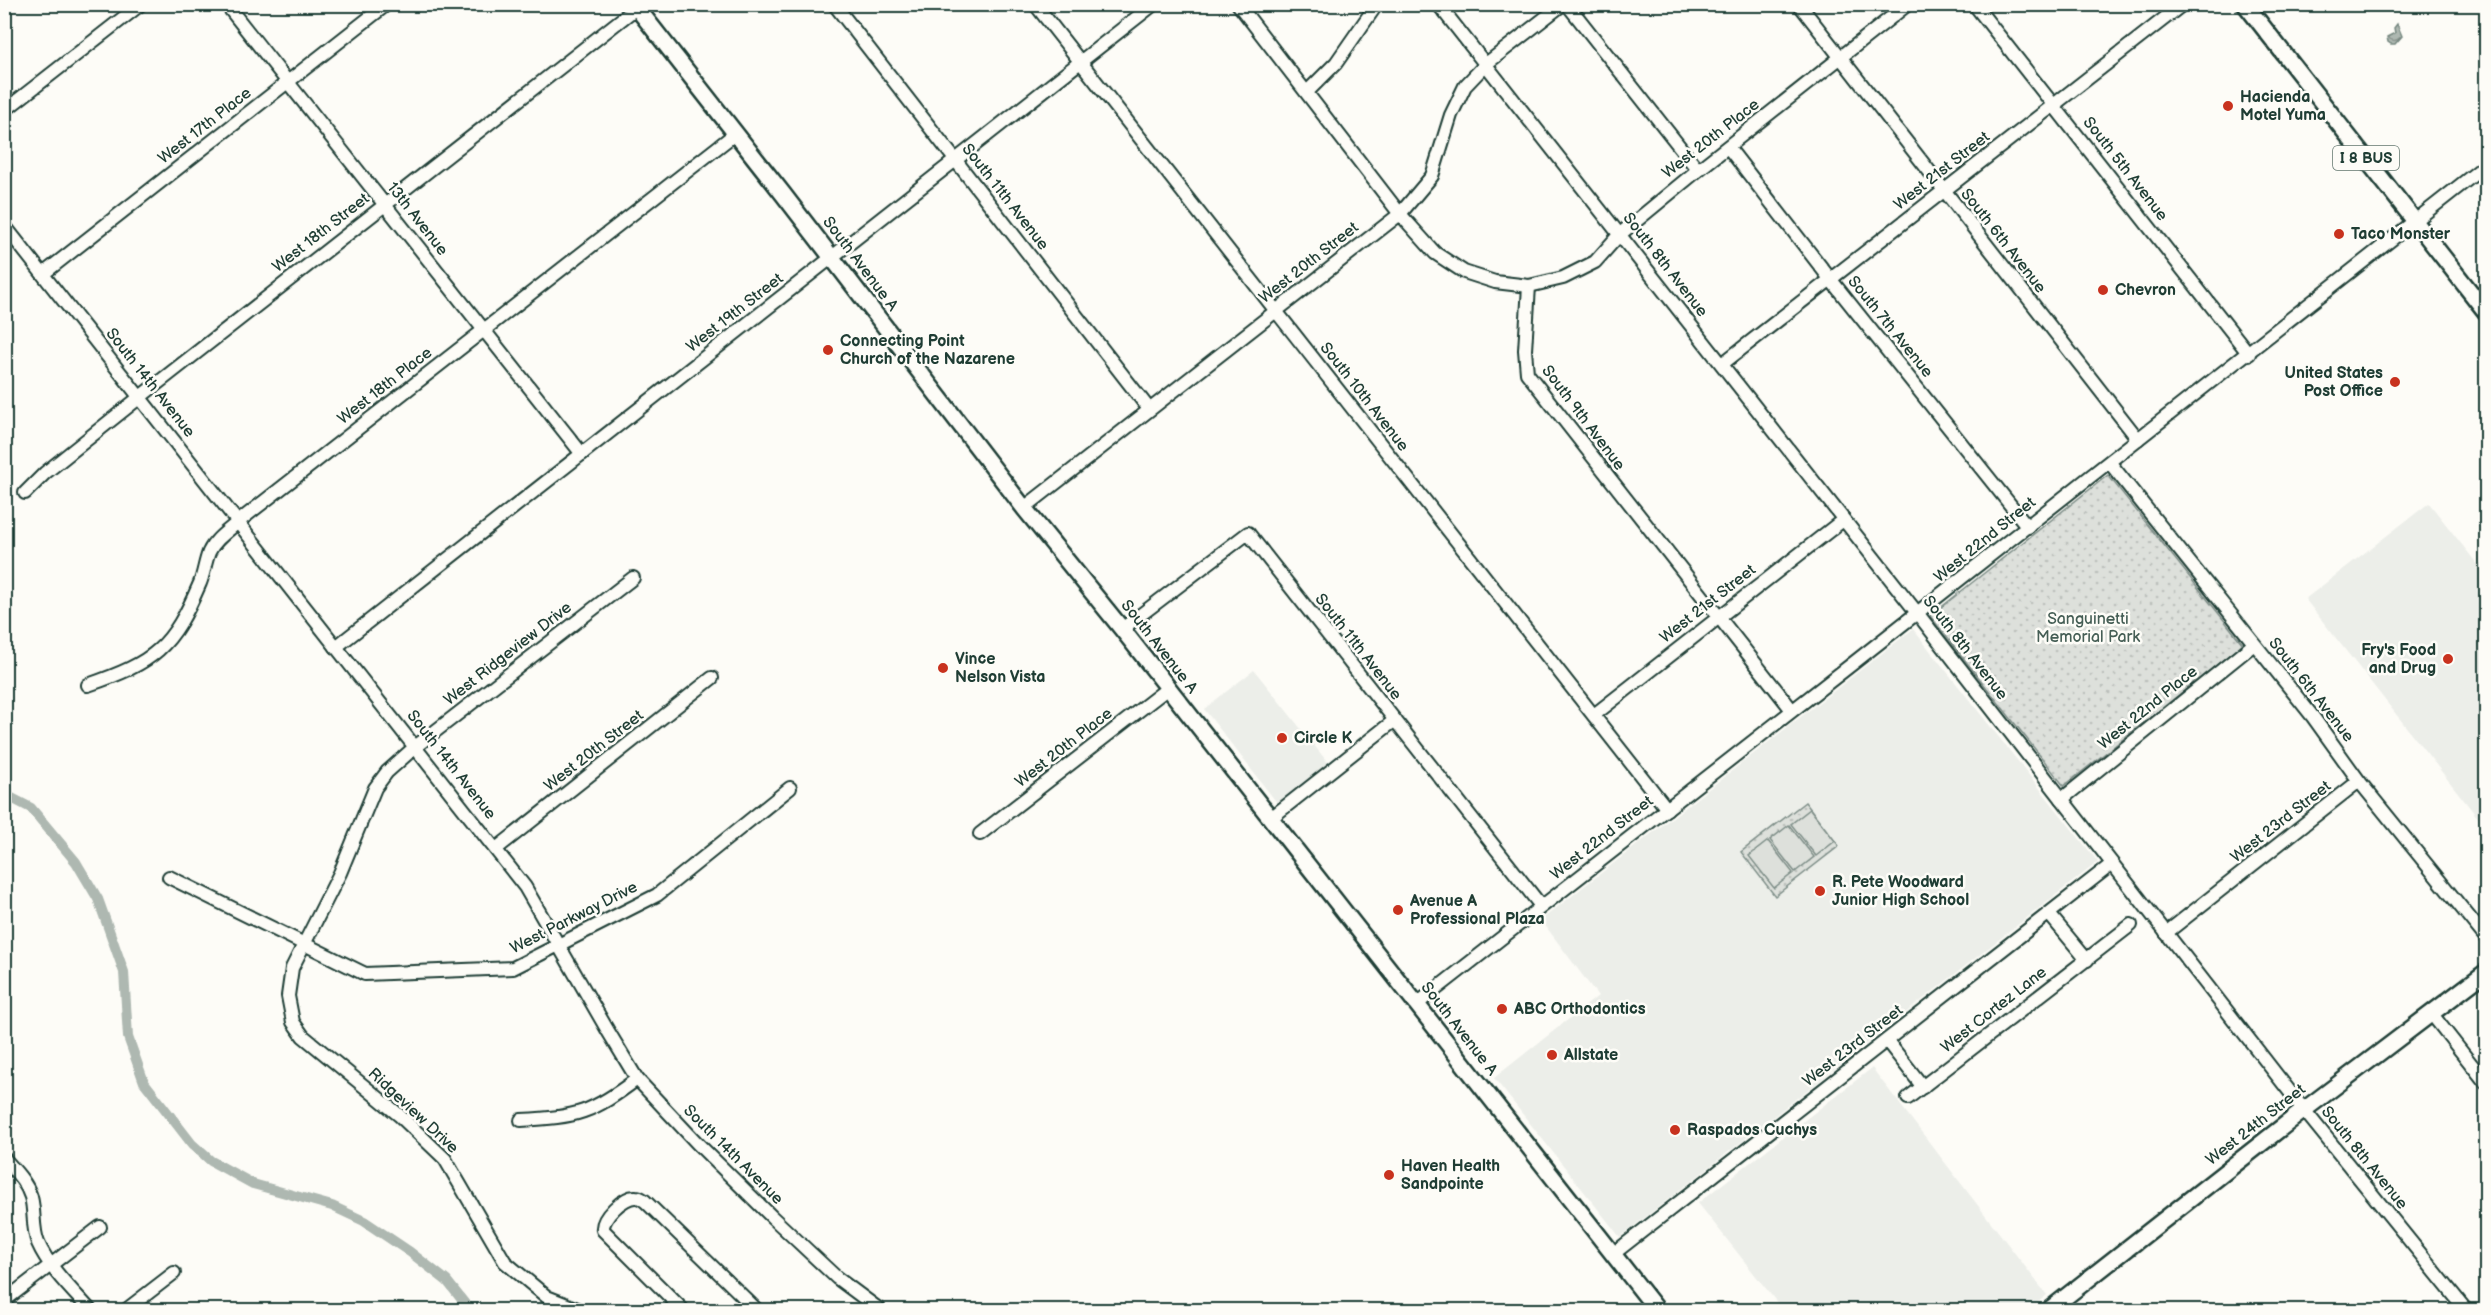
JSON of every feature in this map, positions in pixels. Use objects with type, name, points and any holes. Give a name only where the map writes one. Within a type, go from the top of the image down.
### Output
[{"type":"main road","name":"I 8 BUS","points":[[2245,4],[2487,312]]},
{"type":"main road","name":"South Avenue A","points":[[637,6],[1024,508],[1122,629],[1657,1311]]},
{"type":"main road","name":"West 24th Street","points":[[2049,1311],[2304,1110],[2487,972]]},
{"type":"street","points":[[4,111],[141,4]]},
{"type":"street","name":"13th Avenue","points":[[226,4],[582,454]]},
{"type":"street","name":"West 17th Place","points":[[43,274],[387,4]]},
{"type":"street","name":"South 11th Avenue","points":[[834,4],[1149,409]]},
{"type":"street","name":"South 10th Avenue","points":[[1035,4],[1667,809]]},
{"type":"street","name":"West 19th Street","points":[[336,647],[1154,4]]},
{"type":"street","points":[[1238,4],[1400,214],[1435,253],[1464,272],[1494,282],[1529,286]]},
{"type":"street","points":[[1307,92],[1336,63],[1377,4]]},
{"type":"street","name":"South 8th Avenue","points":[[1438,4],[1918,614],[2304,1110],[2466,1311]]},
{"type":"street","points":[[1565,4],[1698,170]]},
{"type":"street","name":"West 20th Street","points":[[1024,508],[1400,214],[1432,177],[1456,105],[1465,86],[1486,64],[1565,4]]},
{"type":"street","name":"South 6th Avenue","points":[[1799,4],[2138,439]]},
{"type":"street","name":"West 20th Place","points":[[1529,286],[1563,278],[1595,262],[1619,235],[1908,4]]},
{"type":"street","name":"South 5th Avenue","points":[[1974,4],[2249,354]]},
{"type":"street","name":"West 21st Street","points":[[1722,364],[2183,4]]},
{"type":"street","name":"West 18th Street","points":[[25,493],[45,472],[637,6]]},
{"type":"street","name":"West 18th Place","points":[[88,685],[138,665],[154,655],[175,634],[201,580],[209,552],[216,541],[238,522],[736,133]]},
{"type":"street","name":"South 7th Avenue","points":[[1728,147],[2028,527]]},
{"type":"street","name":"West 22nd Street","points":[[1417,1004],[1918,614],[2487,165]]},
{"type":"street","name":"South 14th Avenue","points":[[4,225],[496,849],[540,909],[608,1031],[638,1079],[697,1143],[772,1217],[837,1278],[880,1311]]},
{"type":"street","name":"South 9th Avenue","points":[[1529,286],[1525,350],[1527,373],[1792,710]]},
{"type":"street","name":"South 6th Avenue","points":[[2110,463],[2313,717],[2360,781],[2487,938]]},
{"type":"street","name":"West 21st Street","points":[[1594,715],[1844,520]]},
{"type":"street","name":"South 11th Avenue","points":[[1122,629],[1248,532],[1541,906]]},
{"type":"street","name":"West Ridgeview Drive","points":[[304,945],[340,873],[375,788],[387,772],[415,747],[633,578]]},
{"type":"street","name":"West 22nd Place","points":[[2062,799],[2254,644]]},
{"type":"street","name":"West 20th Street","points":[[496,849],[712,678]]},
{"type":"street","name":"West 20th Place","points":[[980,834],[1168,688]]},
{"type":"street","points":[[1270,818],[1395,720]]},
{"type":"street","name":"West 23rd Street","points":[[2166,933],[2360,781]]},
{"type":"street","name":"West Parkway Drive","points":[[169,877],[365,974],[513,968],[657,895],[790,788]]},
{"type":"street","name":"West 23rd Street","points":[[1614,1254],[2112,864]]},
{"type":"street","points":[[2049,914],[2086,960]]},
{"type":"street","name":"West Cortez Lane","points":[[1908,1098],[2131,925]]},
{"type":"street","name":"Ridgeview Drive","points":[[304,945],[292,968],[288,996],[293,1022],[303,1036],[399,1116],[445,1159],[505,1262],[547,1297],[580,1311]]},
{"type":"street","points":[[2431,1013],[2487,1083]]},
{"type":"street","points":[[1887,1041],[1923,1087]]},
{"type":"street","points":[[521,1120],[557,1118],[593,1109],[638,1079]]},
{"type":"street","points":[[4,1158],[25,1184],[31,1197],[38,1244],[52,1265],[90,1311]]},
{"type":"street","points":[[683,1311],[603,1230],[602,1225],[605,1218],[632,1197],[639,1197],[645,1201],[757,1311]]},
{"type":"street","points":[[4,1302],[100,1227]]},
{"type":"street","points":[[126,1311],[174,1273]]},
{"type":"shaded area","points":[[2429,503],[2478,565],[2486,559],[2486,828],[2305,599]]},
{"type":"shaded area","name":"R. Pete Woodward Junior High School","points":[[1913,629],[2098,862],[1620,1237],[1494,1078],[1598,996],[1541,920]]},
{"type":"shaded area","points":[[1254,670],[1333,769],[1282,809],[1204,709]]},
{"type":"shaded area","points":[[1872,1068],[2047,1295],[2028,1310],[1783,1310],[1698,1203]]},
{"type":"green space","name":"Sanguinetti Memorial Park","points":[[2108,475],[2243,644],[2064,786],[1930,616]]},
{"type":"green space","points":[[1805,802],[1839,846],[1775,896],[1741,852]]},
{"type":"green space","points":[[1810,809],[1835,841],[1816,856],[1791,824]]},
{"type":"green space","points":[[1789,825],[1814,857],[1795,872],[1770,840]]},
{"type":"green space","points":[[1768,841],[1793,873],[1774,888],[1749,856]]},
{"type":"water","points":[[2397,24],[2402,36],[2395,44],[2391,44],[2387,37],[2395,33],[2394,28]]},
{"type":"waterway","points":[[4,794],[31,808],[76,862],[98,899],[124,972],[128,1037],[144,1082],[192,1144],[211,1161],[253,1184],[332,1206],[364,1221],[410,1252],[447,1281],[470,1310]]},
{"type":"place","name":"Hacienda Motel Yuma","points":[[2228,106]]},
{"type":"place","name":"Taco Monster","points":[[2339,234]]},
{"type":"place","name":"Chevron","points":[[2103,290]]},
{"type":"place","name":"Connecting Point Church of the Nazarene","points":[[828,350]]},
{"type":"place","name":"United States Post Office","points":[[2395,382]]},
{"type":"place","name":"Fry's Food and Drug","points":[[2448,659]]},
{"type":"place","name":"Vince Nelson Vista","points":[[943,668]]},
{"type":"place","name":"Circle K","points":[[1282,738]]},
{"type":"place","name":"R. Pete Woodward Junior High School","points":[[1820,891]]},
{"type":"place","name":"Avenue A Professional Plaza","points":[[1398,910]]},
{"type":"place","name":"ABC Orthodontics","points":[[1502,1009]]},
{"type":"place","name":"Allstate","points":[[1552,1055]]},
{"type":"place","name":"Raspados Cuchys","points":[[1675,1130]]},
{"type":"place","name":"Haven Health Sandpointe","points":[[1389,1175]]}]
